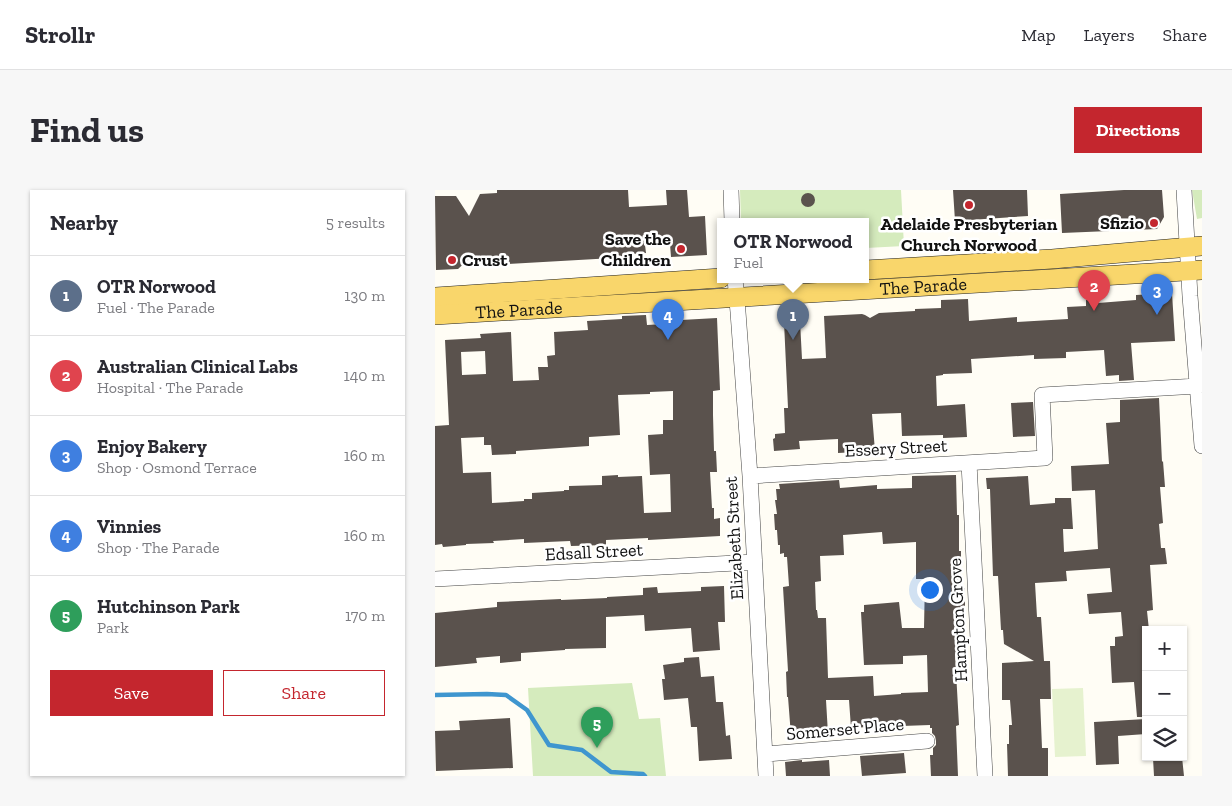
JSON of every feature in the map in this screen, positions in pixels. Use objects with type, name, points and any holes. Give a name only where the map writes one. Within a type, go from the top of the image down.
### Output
[{"type":"main road","name":"The Parade","points":[[869,270],[1052,259],[1195,247]]},
{"type":"main road","points":[[956,265],[957,284]]},
{"type":"main road","name":"The Parade","points":[[435,315],[1196,270]]},
{"type":"main road","name":"The Parade","points":[[435,296],[717,278]]},
{"type":"main road","points":[[504,292],[505,311]]},
{"type":"street","points":[[731,190],[732,218]]},
{"type":"street","points":[[1184,190],[1195,247],[1198,386],[1202,446]]},
{"type":"street","name":"Elizabeth Street","points":[[735,283],[750,476],[767,776]]},
{"type":"street","name":"Essery Street","points":[[750,476],[1045,458],[1042,395],[1198,386]]},
{"type":"street","name":"Hampton Grove","points":[[969,463],[985,776]]},
{"type":"street","name":"Edsall Street","points":[[435,579],[755,562]]},
{"type":"street","name":"Somerset Place","points":[[765,754],[927,741]]},
{"type":"green space","points":[[740,190],[901,190],[904,246],[869,248],[869,218],[741,218]]},
{"type":"green space","points":[[1192,190],[1202,190],[1202,218],[1197,219]]},
{"type":"green space","points":[[632,683],[639,719],[660,718],[666,776],[533,776],[528,688]]},
{"type":"green space","points":[[1083,688],[1086,756],[1055,757],[1052,689]]},
{"type":"building","points":[[497,190],[628,190],[629,207],[667,205],[666,190],[687,190],[689,217],[705,216],[707,255],[671,257],[670,244],[645,245],[646,253],[631,254],[631,257],[507,264],[507,266],[485,268],[471,257],[458,269],[436,270],[435,196],[456,196],[469,216],[480,194],[497,193]]},
{"type":"building","points":[[953,190],[1027,190],[1028,216],[955,221]]},
{"type":"building","points":[[1162,190],[1164,217],[1157,229],[1062,233],[1060,194]]},
{"type":"building","points":[[808,193],[813,195],[815,200],[813,205],[808,207],[803,205],[801,200],[803,195]]},
{"type":"building","points":[[1172,293],[1175,341],[1131,343],[1134,380],[1119,381],[1119,375],[1106,376],[1104,350],[1066,352],[1066,358],[1034,359],[1034,355],[971,359],[972,373],[936,376],[937,406],[965,404],[967,437],[943,438],[943,435],[902,436],[901,413],[872,414],[875,451],[838,453],[838,439],[799,441],[800,449],[774,451],[773,439],[775,434],[785,433],[784,408],[788,408],[784,322],[800,321],[802,359],[826,358],[824,316],[862,314],[870,318],[879,313],[941,308],[941,300],[968,299],[969,321],[1017,317],[1017,322],[1068,319],[1067,307],[1086,306],[1086,300],[1098,300],[1098,303],[1136,300],[1136,295]]},
{"type":"building","points":[[646,315],[647,325],[682,323],[681,320],[717,318],[720,390],[713,391],[713,415],[714,451],[716,451],[717,472],[710,472],[712,508],[714,508],[714,519],[720,518],[720,536],[606,540],[606,545],[571,546],[570,541],[524,543],[524,539],[443,547],[442,544],[435,545],[435,426],[449,425],[445,340],[481,338],[480,334],[511,332],[513,381],[539,380],[538,367],[548,367],[547,356],[555,355],[554,332],[588,330],[587,321],[622,319],[622,316]],"holes":[[[485,351],[486,374],[462,375],[461,352]],[[673,391],[673,420],[663,420],[663,434],[648,435],[650,475],[670,474],[671,512],[644,513],[642,476],[602,476],[602,485],[569,486],[569,490],[564,491],[532,493],[532,499],[524,499],[524,501],[492,503],[491,472],[463,473],[461,438],[484,437],[484,445],[491,445],[492,455],[516,454],[516,451],[589,446],[589,437],[620,435],[618,395]]]},
{"type":"building","points":[[1159,398],[1165,487],[1160,487],[1163,523],[1159,524],[1161,548],[1165,548],[1167,564],[1150,565],[1153,610],[1147,611],[1149,626],[1142,626],[1142,717],[1137,717],[1134,682],[1112,683],[1110,646],[1115,646],[1115,637],[1123,636],[1121,612],[1089,614],[1087,594],[1112,592],[1110,568],[1066,571],[1067,581],[1035,583],[1037,617],[1041,617],[1044,661],[1050,661],[1051,699],[1040,699],[1042,748],[1048,748],[1048,776],[1008,776],[1007,744],[1009,744],[1009,725],[1012,725],[1010,700],[1002,700],[1002,663],[1034,661],[1004,644],[1003,630],[1001,630],[998,576],[993,576],[990,489],[987,489],[986,478],[1028,476],[1030,505],[1055,503],[1055,498],[1071,498],[1073,529],[1063,529],[1064,552],[1098,549],[1095,490],[1072,491],[1071,466],[1109,464],[1106,423],[1120,422],[1120,400]]},
{"type":"building","points":[[1033,402],[1035,436],[1013,437],[1011,403]]},
{"type":"building","points":[[956,475],[959,551],[961,551],[961,588],[965,588],[965,654],[955,654],[959,725],[956,726],[958,776],[931,776],[930,755],[933,755],[936,741],[930,725],[851,728],[849,700],[826,700],[828,734],[791,736],[787,697],[786,672],[788,671],[783,587],[789,586],[787,557],[784,557],[784,553],[780,554],[777,530],[775,530],[774,514],[777,514],[776,489],[780,489],[779,484],[839,480],[840,488],[877,485],[877,489],[912,488],[912,476]],"holes":[[[882,532],[883,544],[916,542],[916,579],[925,579],[924,628],[902,628],[899,602],[864,605],[864,612],[861,612],[864,665],[903,664],[903,656],[927,655],[928,692],[874,696],[873,676],[828,678],[826,618],[818,618],[816,610],[815,582],[821,581],[820,556],[844,555],[843,535]]]},
{"type":"building","points":[[724,586],[725,622],[718,622],[720,650],[693,652],[691,628],[645,631],[644,615],[606,617],[606,648],[521,653],[521,661],[500,663],[500,656],[476,658],[477,663],[435,667],[435,613],[497,607],[497,602],[643,595],[643,588],[657,587],[658,593],[701,591],[701,587]]},
{"type":"building","points":[[699,657],[701,677],[714,676],[716,702],[723,702],[726,736],[730,735],[732,759],[699,761],[697,727],[691,727],[688,698],[664,700],[662,679],[665,679],[663,665],[684,662],[684,658]]},
{"type":"building","points":[[510,718],[513,768],[436,771],[435,731],[460,730],[459,721]]},
{"type":"building","points":[[1142,719],[1142,734],[1118,736],[1119,764],[1096,765],[1094,722]]},
{"type":"building","points":[[904,753],[906,773],[862,776],[860,756]]},
{"type":"building","points":[[802,760],[802,762],[829,760],[830,776],[786,776],[785,762]]},
{"type":"building","points":[[1153,761],[1182,761],[1184,776],[1154,776]]},
{"type":"waterway","points":[[435,695],[506,695],[527,710],[549,745],[582,750],[611,772],[643,774],[645,776]]},
{"type":"place","name":"Adelaide Presbyterian Church Norwood","points":[[969,205]]},
{"type":"place","name":"Sfizio","points":[[1154,223]]},
{"type":"place","name":"Save the Children","points":[[681,249]]},
{"type":"place","name":"Crust","points":[[452,260]]},
{"type":"place","name":"Australian Clinical Labs","points":[[1094,311]]},
{"type":"place","name":"Enjoy Bakery","points":[[1157,315]]},
{"type":"place","name":"Vinnies","points":[[668,340]]},
{"type":"place","name":"OTR Norwood","points":[[793,340]]},
{"type":"place","name":"Hutchinson Park","points":[[597,748]]}]
